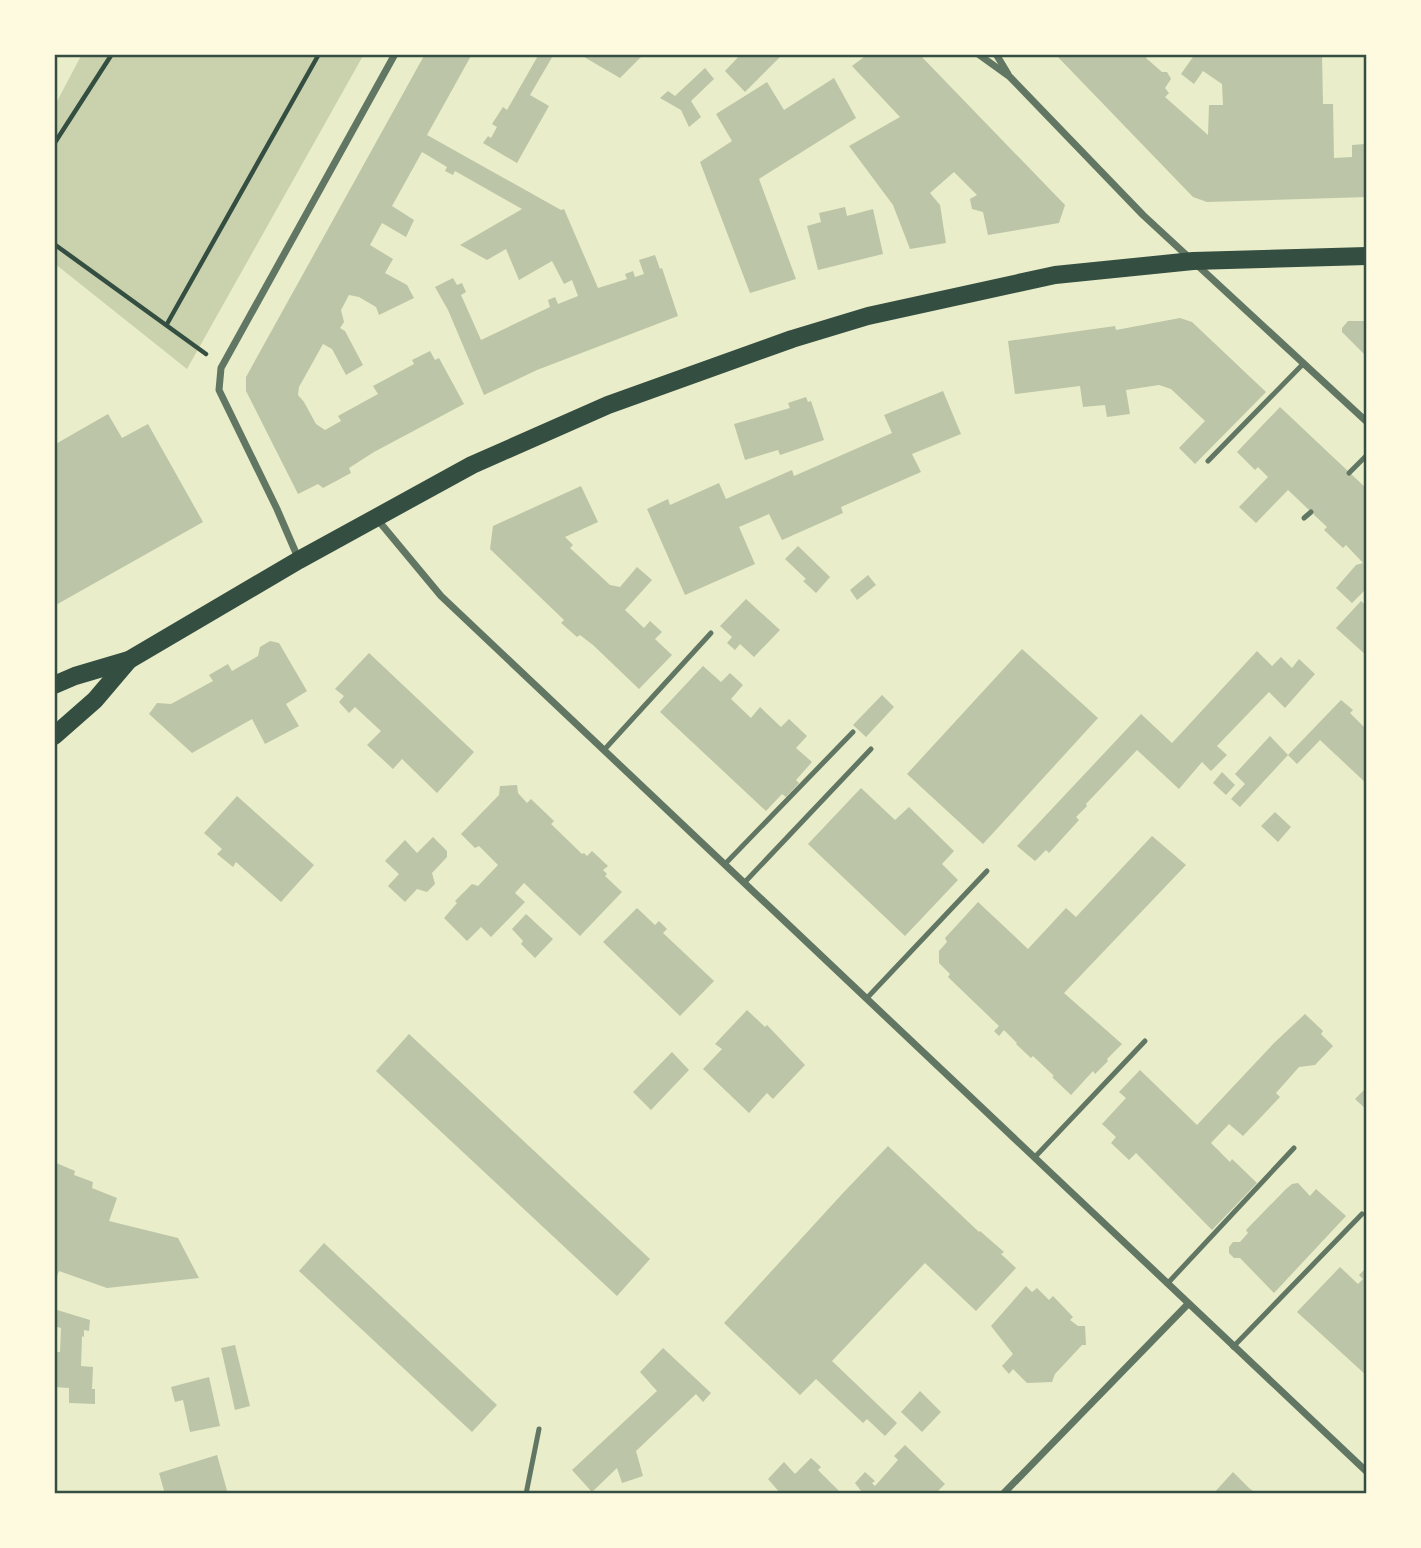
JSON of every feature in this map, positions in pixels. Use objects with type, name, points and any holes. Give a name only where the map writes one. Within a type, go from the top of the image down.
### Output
[{"type":"main road","points":[[64,678],[129,660],[299,560],[471,465],[608,405],[792,340],[868,316],[1055,275],[1193,261],[1367,256]]},
{"type":"main road","points":[[54,736],[95,700],[129,660]]},
{"type":"street","points":[[299,560],[219,390],[221,368],[395,54]]},
{"type":"street","points":[[978,54],[1010,78],[1143,215],[1367,422]]},
{"type":"street","points":[[996,54],[1010,78]]},
{"type":"street","points":[[376,517],[438,593],[1367,1472]]},
{"type":"street","points":[[1003,1494],[1188,1304]]},
{"type":"lane","points":[[1208,461],[1304,363]]},
{"type":"lane","points":[[1349,473],[1367,455]]},
{"type":"lane","points":[[1304,518],[1311,512]]},
{"type":"lane","points":[[604,750],[711,633]]},
{"type":"lane","points":[[725,864],[853,732]]},
{"type":"lane","points":[[744,883],[871,749]]},
{"type":"lane","points":[[866,999],[987,872]]},
{"type":"lane","points":[[1034,1158],[1145,1041]]},
{"type":"lane","points":[[1167,1284],[1294,1148]]},
{"type":"lane","points":[[1233,1347],[1362,1214]]},
{"type":"lane","points":[[524,1493],[539,1429]]},
{"type":"path","points":[[54,144],[112,54]]},
{"type":"path","points":[[167,324],[319,54]]},
{"type":"path","points":[[54,244],[167,324],[221,368]]},
{"type":"green space","points":[[82,54],[364,54],[187,369],[54,263],[54,107]]},
{"type":"building","points":[[425,54],[472,54],[427,135],[561,210],[564,209],[598,288],[627,279],[625,274],[633,271],[635,277],[644,274],[639,260],[655,255],[678,316],[537,370],[484,395],[448,310],[435,287],[453,278],[457,285],[462,283],[466,292],[461,295],[481,340],[550,307],[548,300],[555,297],[558,304],[578,296],[572,280],[564,284],[552,261],[519,280],[506,249],[487,260],[460,245],[522,209],[455,171],[453,175],[445,171],[447,167],[422,152],[392,206],[414,220],[406,237],[382,223],[370,245],[393,259],[385,273],[407,285],[414,298],[379,315],[376,307],[359,297],[349,295],[341,310],[344,322],[340,328],[345,331],[363,365],[346,375],[332,349],[323,344],[299,387],[298,395],[316,424],[325,430],[341,421],[338,416],[378,394],[373,386],[414,364],[412,360],[430,351],[435,360],[439,358],[464,404],[374,452],[349,468],[351,473],[323,488],[318,484],[298,494],[246,391],[246,377]]},
{"type":"building","points":[[539,54],[554,54],[530,95],[549,106],[517,163],[483,143],[488,136],[491,138],[497,127],[492,124],[503,107],[507,110]]},
{"type":"building","points":[[579,54],[644,54],[620,78]]},
{"type":"building","points":[[741,54],[783,54],[745,92],[725,71]]},
{"type":"building","points":[[868,54],[919,54],[1065,205],[1059,223],[988,235],[983,212],[972,209],[970,199],[977,195],[954,172],[930,193],[940,205],[946,243],[910,249],[893,205],[849,146],[900,117],[852,66]]},
{"type":"building","points":[[1055,54],[1149,54],[1146,58],[1162,72],[1167,72],[1171,79],[1165,88],[1169,93],[1165,97],[1208,135],[1209,105],[1223,105],[1222,84],[1203,71],[1194,84],[1181,74],[1195,54],[1322,54],[1323,104],[1333,104],[1334,158],[1352,157],[1352,145],[1365,144],[1367,197],[1207,202],[1193,197]]},
{"type":"building","points":[[705,68],[714,79],[691,101],[701,117],[689,127],[681,110],[660,98],[668,91],[675,96]]},
{"type":"building","points":[[834,78],[856,118],[759,179],[796,279],[750,293],[700,162],[732,141],[716,114],[767,82],[784,110]]},
{"type":"building","points":[[845,207],[847,216],[873,209],[883,254],[818,270],[807,226],[821,222],[819,213]]},
{"type":"building","points":[[1180,318],[1192,322],[1266,392],[1195,464],[1179,448],[1205,421],[1171,389],[1159,385],[1126,390],[1130,414],[1107,417],[1105,405],[1083,407],[1080,386],[1015,394],[1008,341],[1115,326],[1116,330]]},
{"type":"building","points":[[1348,321],[1367,321],[1367,357],[1342,332]]},
{"type":"building","points":[[943,391],[961,434],[912,454],[921,472],[841,507],[843,513],[782,540],[769,514],[739,527],[755,564],[685,595],[647,509],[668,499],[670,505],[719,483],[726,499],[792,470],[794,476],[892,433],[884,415]]},
{"type":"building","points":[[806,397],[808,402],[811,401],[824,440],[780,455],[778,450],[745,460],[734,424],[790,408],[788,403]]},
{"type":"building","points":[[1280,407],[1367,489],[1367,588],[1352,603],[1336,588],[1356,565],[1363,563],[1346,545],[1343,548],[1324,530],[1327,527],[1288,490],[1256,523],[1239,507],[1268,477],[1258,467],[1255,470],[1237,452]]},
{"type":"building","points":[[108,414],[122,438],[148,424],[203,522],[54,606],[54,445]]},
{"type":"building","points":[[581,486],[598,522],[565,537],[573,545],[570,548],[610,585],[620,587],[637,567],[652,580],[625,610],[644,628],[650,621],[662,632],[655,639],[672,655],[639,689],[593,645],[580,635],[577,637],[561,623],[564,620],[490,549],[493,526]]},
{"type":"building","points":[[798,546],[830,577],[816,593],[785,559]]},
{"type":"building","points":[[868,575],[876,585],[857,600],[850,590]]},
{"type":"building","points":[[746,599],[780,630],[754,657],[740,644],[735,650],[727,643],[732,637],[720,626]]},
{"type":"building","points":[[1361,601],[1367,606],[1367,656],[1336,628]]},
{"type":"building","points":[[270,641],[279,643],[307,691],[286,704],[299,726],[265,744],[252,719],[192,753],[149,714],[157,703],[171,704],[213,681],[209,675],[228,664],[232,671],[258,656],[260,647]]},
{"type":"building","points":[[1022,649],[1098,718],[983,844],[907,774]]},
{"type":"building","points":[[1257,651],[1272,666],[1281,657],[1292,668],[1299,659],[1315,674],[1285,708],[1269,692],[1217,746],[1227,755],[1211,771],[1202,762],[1179,789],[1137,750],[1086,804],[1076,817],[1079,820],[1049,853],[1046,850],[1035,861],[1017,846],[1141,714],[1172,743]]},
{"type":"building","points":[[369,653],[474,752],[437,793],[402,759],[393,769],[367,745],[381,731],[355,707],[349,713],[339,702],[344,696],[335,689]]},
{"type":"building","points":[[703,666],[721,682],[730,673],[743,685],[731,699],[751,718],[760,707],[781,727],[789,719],[807,736],[796,748],[812,762],[796,780],[799,783],[786,797],[782,794],[766,811],[660,712]]},
{"type":"building","points":[[882,695],[894,707],[866,737],[853,725]]},
{"type":"building","points":[[1341,700],[1353,710],[1350,713],[1367,730],[1367,784],[1320,740],[1297,764],[1288,755]]},
{"type":"building","points":[[1270,736],[1288,755],[1240,807],[1231,799],[1245,784],[1235,774]]},
{"type":"building","points":[[1222,772],[1235,785],[1226,795],[1213,783]]},
{"type":"building","points":[[517,785],[518,793],[527,803],[531,799],[554,821],[551,824],[582,854],[587,856],[592,851],[608,866],[603,870],[607,874],[605,876],[622,892],[580,936],[524,883],[515,893],[525,902],[491,937],[481,927],[467,941],[444,918],[457,903],[455,901],[472,884],[478,886],[498,865],[479,846],[475,848],[461,834],[499,795],[500,786]]},
{"type":"building","points":[[861,788],[895,820],[909,807],[954,851],[942,864],[958,880],[905,936],[808,844]]},
{"type":"building","points":[[237,796],[314,865],[281,902],[236,862],[233,867],[217,854],[222,849],[204,833]]},
{"type":"building","points":[[1275,812],[1291,827],[1278,842],[1261,826]]},
{"type":"building","points":[[1152,836],[1186,865],[1064,993],[1122,1044],[1095,1074],[1093,1071],[1071,1095],[1004,1030],[999,1036],[994,1031],[999,1026],[948,977],[950,974],[939,963],[939,951],[947,942],[945,938],[978,902],[1028,949],[1066,908],[1076,917]]},
{"type":"building","points":[[433,837],[447,851],[447,857],[432,873],[435,884],[427,892],[417,889],[405,902],[388,886],[399,874],[385,861],[405,840],[417,853]]},
{"type":"building","points":[[637,908],[655,925],[659,921],[667,929],[663,933],[714,981],[680,1016],[603,942]]},
{"type":"building","points":[[526,914],[553,939],[535,958],[521,944],[523,941],[512,929]]},
{"type":"building","points":[[747,1010],[765,1027],[767,1025],[805,1065],[773,1099],[767,1093],[749,1113],[703,1069],[722,1049],[715,1044]]},
{"type":"building","points":[[1305,1014],[1323,1031],[1321,1034],[1333,1046],[1315,1065],[1299,1067],[1276,1093],[1280,1097],[1243,1136],[1229,1124],[1211,1143],[1257,1183],[1212,1230],[1136,1153],[1129,1160],[1111,1143],[1116,1137],[1102,1124],[1126,1098],[1119,1092],[1140,1070],[1197,1125]]},
{"type":"building","points":[[409,1034],[650,1259],[617,1296],[376,1071]]},
{"type":"building","points":[[672,1052],[689,1070],[651,1110],[633,1092]]},
{"type":"building","points":[[1367,1087],[1367,1110],[1355,1099]]},
{"type":"building","points":[[888,1146],[979,1232],[1004,1252],[1001,1254],[1016,1268],[976,1311],[925,1263],[832,1361],[897,1423],[885,1436],[867,1419],[863,1423],[816,1379],[800,1395],[724,1323]]},
{"type":"building","points":[[54,1162],[75,1171],[74,1175],[93,1182],[92,1188],[117,1198],[109,1221],[178,1238],[199,1278],[107,1288],[59,1271],[54,1284]]},
{"type":"building","points":[[1298,1183],[1310,1196],[1316,1189],[1346,1216],[1274,1293],[1240,1258],[1234,1258],[1229,1253],[1229,1247],[1233,1242],[1240,1242],[1248,1233],[1246,1230],[1286,1189]]},
{"type":"building","points":[[324,1243],[497,1405],[472,1432],[299,1271]]},
{"type":"building","points":[[1340,1267],[1358,1284],[1363,1279],[1359,1275],[1367,1267],[1367,1376],[1297,1312]]},
{"type":"building","points":[[1026,1286],[1032,1292],[1037,1288],[1049,1300],[1053,1296],[1073,1317],[1070,1320],[1078,1326],[1085,1326],[1086,1345],[1082,1345],[1055,1374],[1052,1382],[1027,1383],[1013,1369],[1009,1374],[1002,1366],[1013,1354],[991,1326]]},
{"type":"building","points":[[54,1309],[90,1320],[89,1331],[84,1330],[84,1337],[82,1336],[81,1366],[93,1367],[92,1389],[95,1389],[95,1404],[69,1403],[69,1388],[54,1387],[54,1352],[60,1352],[61,1328],[54,1326]]},
{"type":"building","points":[[235,1345],[250,1406],[235,1410],[221,1348]]},
{"type":"building","points":[[663,1348],[711,1393],[703,1402],[696,1394],[636,1451],[643,1476],[622,1483],[617,1468],[592,1492],[572,1470],[657,1391],[640,1372]]},
{"type":"building","points":[[209,1377],[220,1426],[190,1432],[183,1400],[175,1402],[171,1387]]},
{"type":"building","points":[[920,1391],[941,1412],[922,1432],[901,1412]]},
{"type":"building","points":[[905,1445],[945,1484],[935,1494],[858,1494],[861,1491],[855,1483],[865,1472],[875,1481],[872,1483],[875,1486],[898,1460],[894,1456]]},
{"type":"building","points":[[217,1455],[228,1494],[165,1494],[159,1473]]},
{"type":"building","points":[[811,1458],[821,1467],[818,1470],[842,1494],[781,1494],[768,1479],[784,1462],[795,1474]]},
{"type":"building","points":[[1233,1472],[1249,1488],[1257,1494],[1213,1494]]}]
